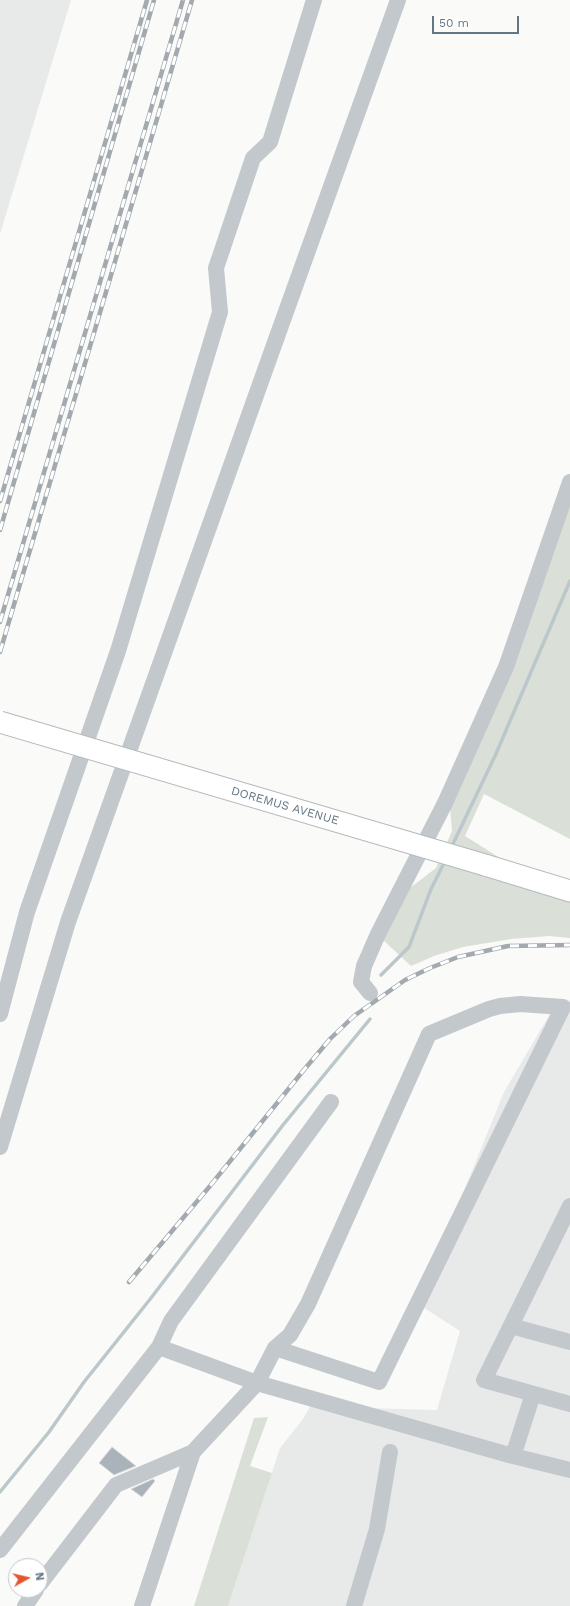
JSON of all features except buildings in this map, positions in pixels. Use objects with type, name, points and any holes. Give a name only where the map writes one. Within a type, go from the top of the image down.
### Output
[{"type":"main road","name":"DOREMUS AVENUE","points":[[0,722],[570,891]]},
{"type":"lane","points":[[0,1014],[27,912],[118,651],[220,312],[216,268],[253,158],[270,142],[314,0]]},
{"type":"lane","points":[[0,1147],[68,922],[142,719],[398,0]]},
{"type":"lane","points":[[370,993],[361,982],[364,966],[378,934],[445,802],[506,667],[570,482]]},
{"type":"lane","points":[[48,1574],[116,1485],[193,1452],[257,1384],[275,1348],[290,1335],[308,1304],[429,1034],[489,1009],[500,1006],[520,1004],[563,1007],[379,1382],[275,1348]]},
{"type":"lane","points":[[0,1550],[159,1347],[171,1321],[331,1102]]},
{"type":"lane","points":[[570,1206],[484,1380],[570,1404]]},
{"type":"lane","points":[[511,1326],[570,1342]]},
{"type":"lane","points":[[159,1347],[257,1384],[513,1456],[570,1470]]},
{"type":"lane","points":[[513,1456],[534,1394]]},
{"type":"lane","points":[[142,1606],[193,1452]]},
{"type":"lane","points":[[354,1606],[377,1528],[390,1452]]},
{"type":"shaded area","points":[[0,0],[71,0],[0,234]]},
{"type":"shaded area","points":[[570,504],[570,839],[484,794],[465,836],[570,902],[570,938],[549,936],[511,939],[463,947],[434,956],[411,966],[382,939],[406,891],[436,868],[452,831],[450,808]]},
{"type":"shaded area","points":[[570,1000],[570,1606],[228,1606],[280,1448],[303,1419],[317,1394],[364,1408],[437,1410],[460,1331],[418,1304],[504,1092],[551,1012]]},
{"type":"shaded area","points":[[268,1417],[250,1466],[272,1473],[228,1606],[194,1606],[254,1418]]},
{"type":"waterway","points":[[451,848],[495,756],[570,581]]},
{"type":"waterway","points":[[381,975],[409,947],[431,889],[446,859]]},
{"type":"waterway","points":[[0,1492],[49,1432],[84,1382],[151,1298],[283,1125],[370,1019]]},
{"type":"railway","points":[[0,501],[147,0]]},
{"type":"railway","points":[[0,530],[154,0]]},
{"type":"railway","points":[[0,622],[183,0]]},
{"type":"railway","points":[[0,652],[192,0]]},
{"type":"railway","points":[[129,1282],[210,1186],[330,1039],[354,1016],[405,980],[458,957],[508,946],[570,945]]}]
